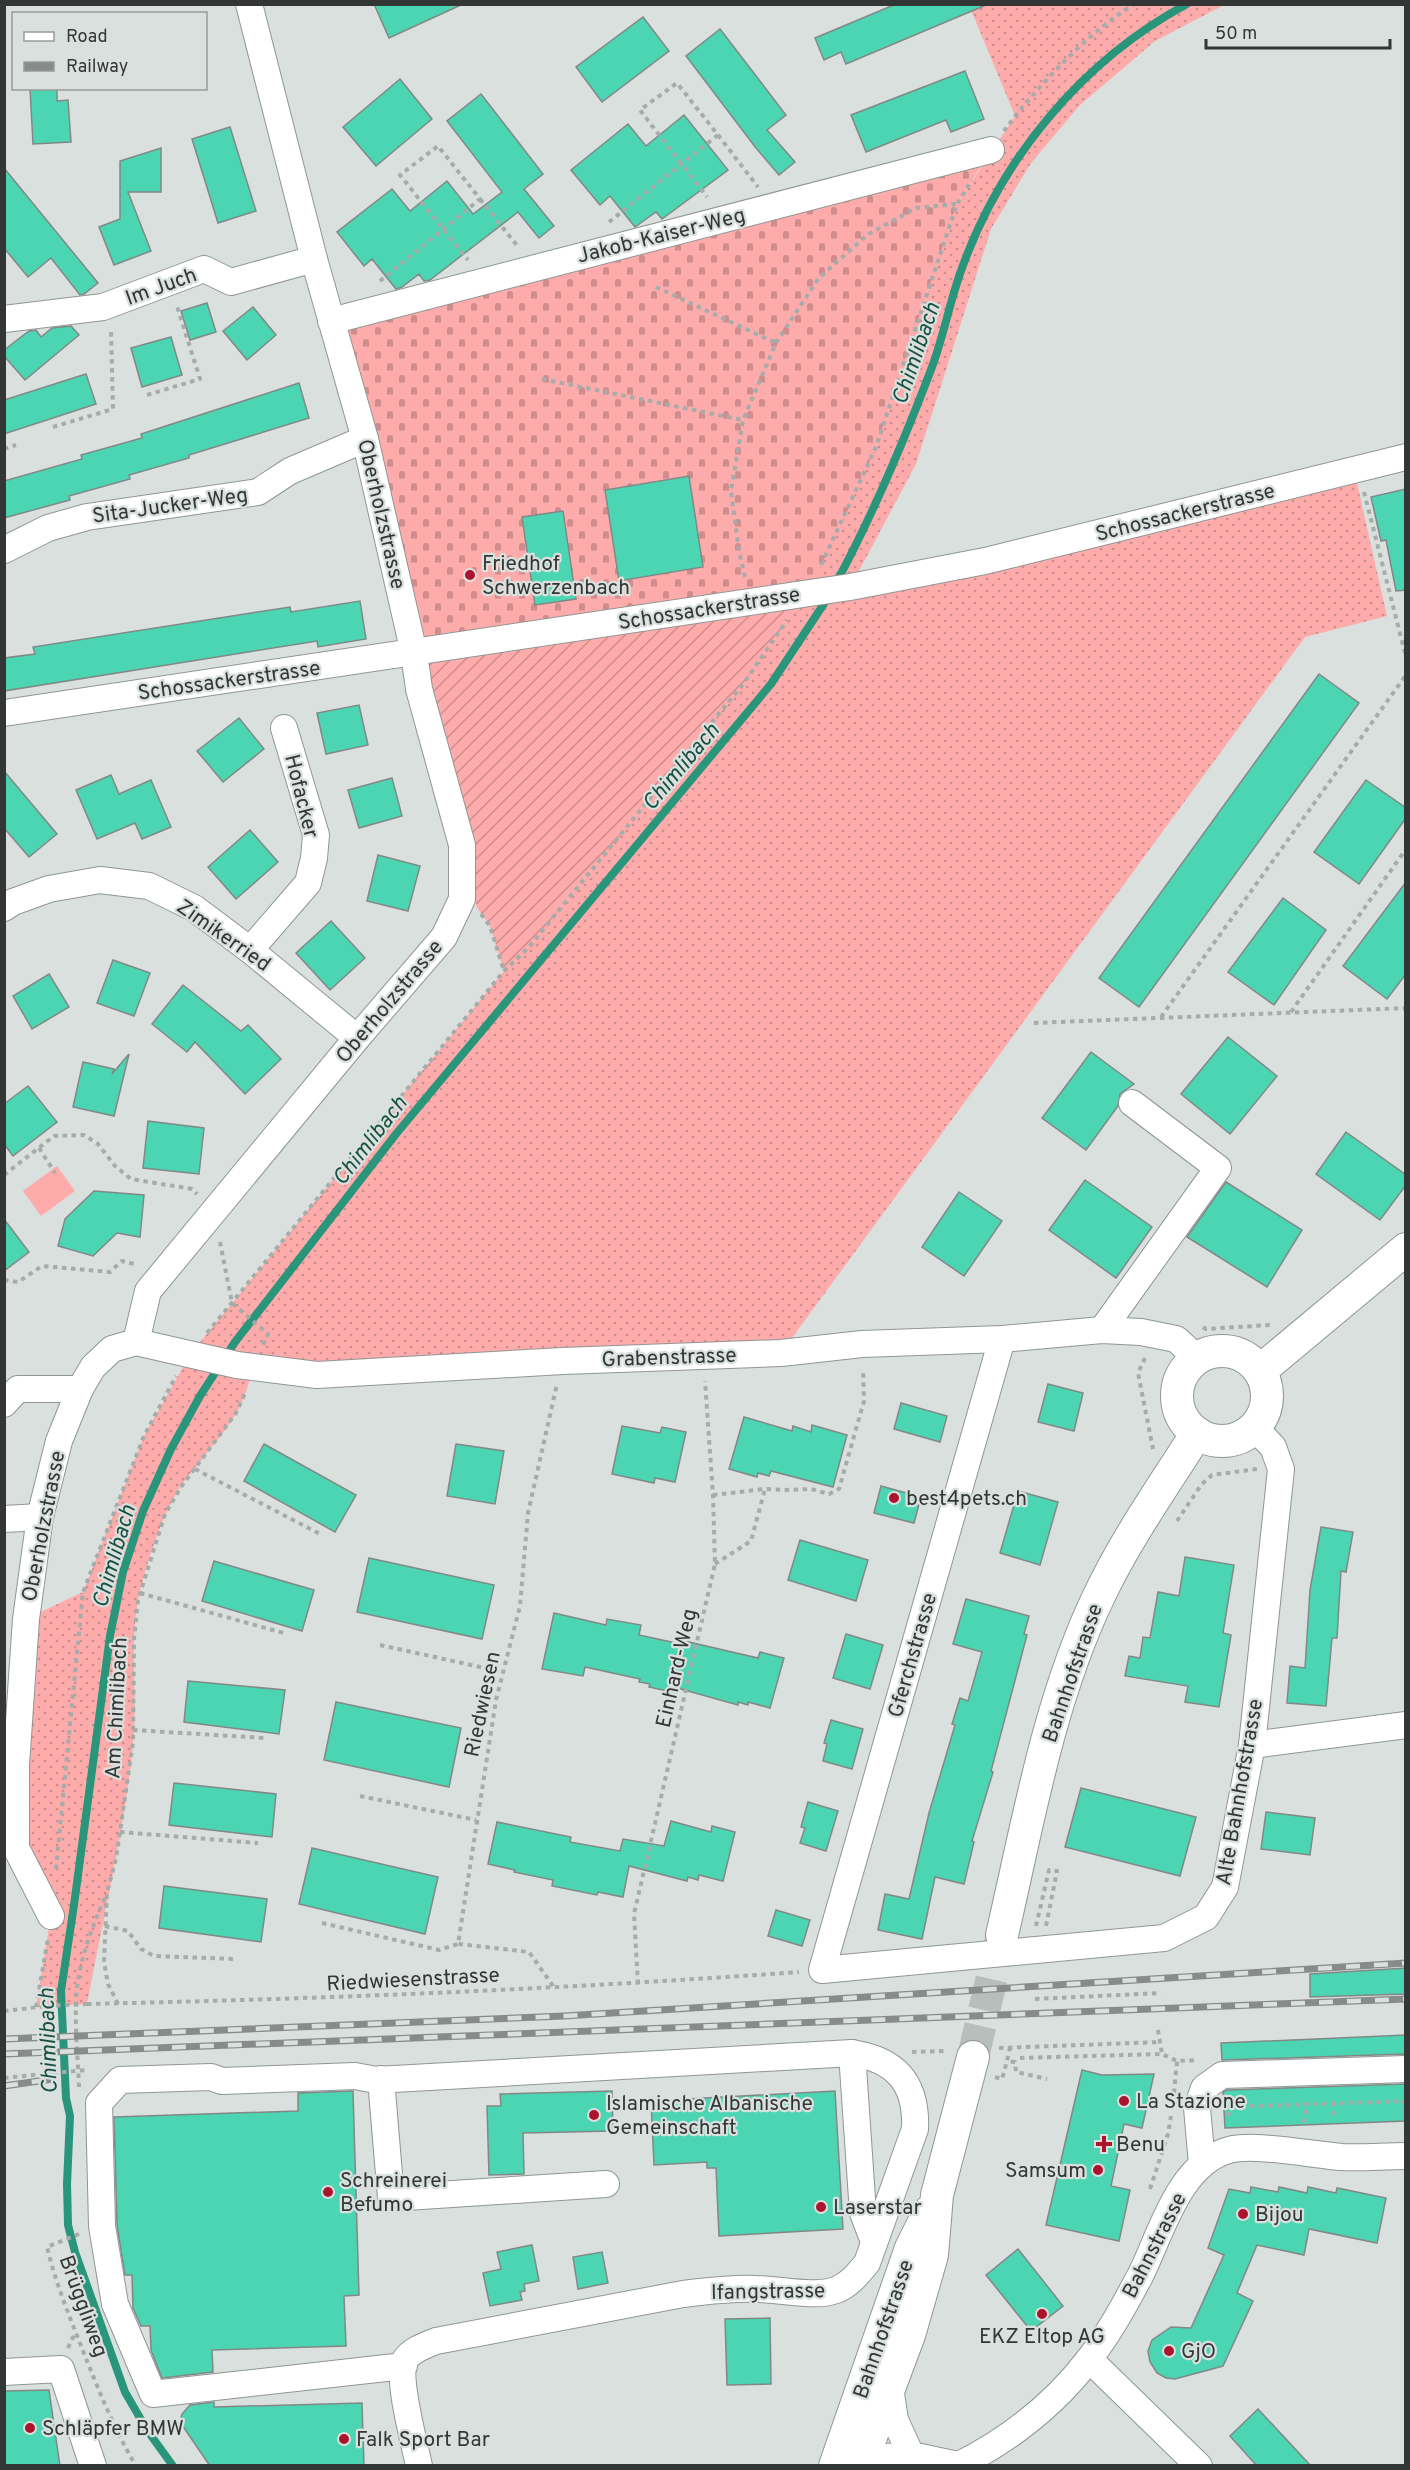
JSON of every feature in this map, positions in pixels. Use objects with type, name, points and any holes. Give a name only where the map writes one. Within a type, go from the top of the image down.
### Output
[{"type":"main road","points":[[1261,1371],[1406,1249]]},
{"type":"main road","points":[[1224,1350],[1238,1353],[1251,1360],[1261,1371],[1266,1382],[1267,1406],[1255,1428],[1233,1440],[1214,1440],[1197,1433],[1180,1414],[1177,1396],[1180,1377],[1187,1366],[1197,1358],[1210,1352],[1224,1350]]},
{"type":"main road","name":"Bahnhofstrasse","points":[[1002,1935],[1043,1761],[1074,1656],[1098,1598],[1116,1563],[1197,1433]]},
{"type":"main road","name":"Bahnhofstrasse","points":[[853,2464],[847,2430],[911,2248],[937,2195],[980,2053]]},
{"type":"main road","name":"Bahnhofstrasse","points":[[853,2464],[890,2387],[909,2335],[932,2255],[937,2195]]},
{"type":"street","name":"Oberholzstrasse","points":[[51,1916],[16,1848],[16,1765],[26,1619],[40,1517],[59,1441],[80,1389],[93,1366],[112,1349],[136,1341],[148,1291],[357,1038],[444,937],[462,899],[462,845],[419,689],[414,653],[364,439],[314,259],[249,4]]},
{"type":"street","name":"Jakob-Kaiser-Weg","points":[[331,321],[991,150]]},
{"type":"street","name":"Im Juch","points":[[4,319],[110,304],[204,270],[231,282],[314,259]]},
{"type":"street","name":"Sita-Jucker-Weg","points":[[4,550],[48,528],[87,517],[258,492],[290,471],[364,439]]},
{"type":"street","name":"Schossackerstrasse","points":[[4,713],[850,587],[985,561],[1406,457]]},
{"type":"street","name":"Hofacker","points":[[250,950],[308,883],[314,858],[315,835],[284,728]]},
{"type":"street","name":"Zimikerried","points":[[4,908],[12,902],[50,889],[100,880],[149,885],[194,908],[250,950],[357,1038]]},
{"type":"street","points":[[1102,1330],[1218,1168],[1132,1103]]},
{"type":"street","name":"Grabenstrasse","points":[[136,1341],[245,1366],[317,1375],[562,1361],[781,1353],[862,1344],[1002,1339],[1102,1330],[1141,1332],[1176,1339],[1197,1358]]},
{"type":"street","name":"Gferchstrasse","points":[[822,1970],[1002,1339]]},
{"type":"street","points":[[4,1404],[18,1389],[80,1389]]},
{"type":"street","name":"Alte Bahnhofstrasse","points":[[822,1970],[1038,1940],[1164,1938],[1206,1917],[1225,1887],[1252,1745],[1281,1470],[1273,1447],[1255,1428]]},
{"type":"street","points":[[4,1519],[40,1517]]},
{"type":"street","points":[[1252,1745],[1406,1725]]},
{"type":"street","points":[[852,2054],[863,2213],[874,2242]]},
{"type":"street","name":"Ifangstrasse","points":[[852,2054],[871,2056],[888,2064],[901,2076],[911,2092],[915,2110],[915,2129],[867,2264],[855,2278],[835,2291],[819,2293],[728,2289],[683,2294],[436,2341],[416,2350],[405,2360],[404,2366],[153,2394],[115,2304],[102,2226],[99,2103],[120,2080],[211,2077],[222,2081],[355,2076],[378,2080],[852,2054]]},
{"type":"street","points":[[1202,2164],[1197,2108],[1204,2088],[1222,2075],[1405,2081]]},
{"type":"street","points":[[378,2080],[391,2198],[606,2184]]},
{"type":"street","name":"Bahnstrasse","points":[[853,2464],[911,2455],[958,2466],[1001,2441],[1037,2414],[1089,2359],[1110,2329],[1141,2274],[1177,2197],[1190,2176],[1202,2164],[1228,2150],[1245,2148],[1345,2157],[1406,2156]]},
{"type":"street","points":[[1089,2359],[1199,2466]]},
{"type":"street","points":[[404,2366],[404,2389],[419,2466]]},
{"type":"street","points":[[4,2372],[61,2369],[93,2466]]},
{"type":"street","points":[[890,2387],[895,2420],[911,2455]]},
{"type":"path","points":[[36,2007],[51,1916],[83,1592],[144,1436],[191,1353],[504,971],[529,947],[744,683],[812,592],[876,447],[957,204],[1015,116],[1053,74],[1113,16],[1135,4]]},
{"type":"path","points":[[693,178],[640,110],[677,83],[773,206]]},
{"type":"path","points":[[603,227],[718,135]]},
{"type":"path","points":[[457,248],[400,175],[438,146],[535,268]]},
{"type":"path","points":[[374,286],[480,200]]},
{"type":"path","points":[[751,601],[739,551],[731,490],[743,420],[776,343],[818,279],[867,235],[916,208],[957,204]]},
{"type":"path","points":[[147,395],[200,379],[170,282]]},
{"type":"path","points":[[656,287],[776,343]]},
{"type":"path","points":[[53,427],[113,409],[110,304]]},
{"type":"path","points":[[542,379],[743,420]]},
{"type":"path","points":[[4,449],[16,445]]},
{"type":"path","points":[[1359,469],[1406,657]]},
{"type":"path","points":[[1161,1017],[1406,675]]},
{"type":"path","points":[[1291,1012],[1406,849]]},
{"type":"path","points":[[462,899],[477,908],[490,926],[504,971]]},
{"type":"path","points":[[1034,1023],[1406,1008]]},
{"type":"path","points":[[4,1176],[54,1136],[84,1135],[98,1143],[115,1166],[131,1179],[192,1189],[215,1212],[232,1303],[268,1334]]},
{"type":"path","points":[[39,1148],[55,1173]]},
{"type":"path","points":[[4,1280],[18,1282],[42,1266],[110,1272],[122,1261],[163,1271]]},
{"type":"path","points":[[713,1495],[765,1489],[811,1488],[828,1494],[840,1486],[864,1401],[862,1344]]},
{"type":"path","name":"Einhard-Weg","points":[[638,1984],[633,1914],[715,1564],[713,1495],[703,1356]]},
{"type":"path","name":"Riedwiesen","points":[[458,1944],[496,1700],[520,1606],[528,1513],[562,1361]]},
{"type":"path","name":"Am Chimlibach","points":[[118,2004],[108,1984],[104,1962],[105,1926],[107,1892],[120,1832],[133,1730],[134,1639],[140,1593],[165,1514],[245,1397],[245,1366]]},
{"type":"path","points":[[195,1469],[320,1534]]},
{"type":"path","points":[[1174,1525],[1201,1485],[1212,1475],[1255,1469],[1281,1470]]},
{"type":"path","points":[[715,1564],[752,1541],[765,1489]]},
{"type":"path","points":[[140,1593],[287,1634]]},
{"type":"path","points":[[380,1645],[503,1672]]},
{"type":"path","points":[[133,1730],[265,1738]]},
{"type":"path","points":[[360,1796],[476,1820]]},
{"type":"path","points":[[120,1832],[258,1843]]},
{"type":"path","points":[[1049,1870],[1057,1871],[1038,1940],[1049,1870]]},
{"type":"path","points":[[80,2099],[76,2019],[77,1985],[90,1932],[107,1892]]},
{"type":"path","points":[[322,1923],[439,1950],[458,1944],[529,1952],[554,1986]]},
{"type":"path","points":[[105,1926],[128,1931],[141,1949],[154,1956],[235,1959]]},
{"type":"path","name":"Riedwiesenstrasse","points":[[4,2011],[87,2004],[336,1998],[554,1986],[638,1984],[822,1970]]},
{"type":"path","points":[[1035,1999],[1161,1993]]},
{"type":"path","points":[[1158,2030],[1162,2054]]},
{"type":"path","points":[[980,2053],[1010,2047],[1160,2042]]},
{"type":"path","points":[[1002,2079],[1010,2047]]},
{"type":"path","points":[[1020,2058],[1162,2054],[1177,2061],[1174,2097]]},
{"type":"path","points":[[1007,2061],[1016,2062],[1016,2072],[1047,2079]]},
{"type":"path","points":[[4,2078],[87,2070]]},
{"type":"path","points":[[1405,2081],[1405,2120]]},
{"type":"path","points":[[1228,2116],[1235,2091]]},
{"type":"path","points":[[1333,2095],[1334,2115]]},
{"type":"path","points":[[1304,2123],[1308,2097]]},
{"type":"path","points":[[1231,2107],[1405,2101]]},
{"type":"path","points":[[1149,2193],[1168,2134],[1172,2108]]},
{"type":"path","name":"Brüggliweg","points":[[89,2230],[47,2247],[67,2312],[99,2391],[136,2466]]},
{"type":"green space","points":[[969,5],[1224,5],[1155,41],[1080,105],[1031,163],[991,229],[916,464],[851,586],[1354,470],[1387,616],[1305,637],[781,1353],[253,1367],[245,1394],[231,1421],[181,1486],[167,1511],[141,1587],[135,1618],[134,1727],[129,1778],[119,1843],[87,2004],[36,2007],[51,1916],[16,1848],[26,1619],[83,1592],[144,1436],[191,1353],[504,971],[529,947],[744,683],[807,592],[876,447],[957,204],[1015,116]]},
{"type":"green space","points":[[991,150],[957,204],[876,447],[835,538],[807,592],[414,653],[331,321]]},
{"type":"green space","points":[[807,592],[744,683],[529,947],[504,971],[490,926],[477,908],[414,653]]},
{"type":"green space","points":[[57,1166],[75,1191],[41,1216],[23,1191]]},
{"type":"building","points":[[374,4],[463,4],[389,38]]},
{"type":"building","points":[[896,4],[986,5],[846,64],[841,52],[824,60],[815,38]]},
{"type":"building","points":[[643,17],[669,51],[602,102],[576,67]]},
{"type":"building","points":[[720,29],[786,115],[767,130],[795,162],[779,175],[686,56]]},
{"type":"building","points":[[965,71],[984,119],[951,132],[946,120],[866,152],[851,115]]},
{"type":"building","points":[[400,79],[432,119],[376,166],[343,127]]},
{"type":"building","points":[[30,90],[57,90],[57,101],[68,100],[71,142],[33,144]]},
{"type":"building","points":[[481,94],[543,174],[524,189],[554,226],[539,238],[518,212],[430,280],[424,281],[419,274],[396,289],[372,259],[364,266],[337,232],[392,189],[410,211],[447,181],[473,214],[502,192],[447,121]]},
{"type":"building","points":[[684,115],[728,170],[662,219],[656,212],[635,227],[610,196],[600,205],[571,170],[628,124],[646,146]]},
{"type":"building","points":[[230,127],[256,211],[218,223],[192,139]]},
{"type":"building","points":[[161,148],[161,192],[128,192],[151,251],[114,265],[99,227],[120,219],[120,161]]},
{"type":"building","points":[[4,168],[98,283],[84,294],[80,295],[51,258],[28,277],[4,248]]},
{"type":"building","points":[[207,303],[216,332],[190,340],[181,311]]},
{"type":"building","points":[[253,307],[276,335],[247,360],[223,331]]},
{"type":"building","points":[[71,326],[79,335],[25,380],[4,356],[4,350],[29,331],[36,330],[41,337],[52,328]]},
{"type":"building","points":[[171,337],[182,375],[142,387],[131,348]]},
{"type":"building","points":[[86,374],[96,404],[4,434],[4,400]]},
{"type":"building","points":[[299,383],[309,418],[189,455],[189,458],[129,475],[130,479],[69,496],[70,500],[4,518],[4,481],[82,459],[81,455],[142,438],[141,434]]},
{"type":"building","points":[[689,476],[703,567],[619,581],[605,490]]},
{"type":"building","points":[[1406,489],[1406,590],[1396,591],[1386,540],[1381,541],[1371,497]]},
{"type":"building","points":[[563,511],[576,599],[535,605],[522,517]]},
{"type":"building","points":[[360,601],[366,639],[318,647],[317,641],[4,691],[4,658],[35,654],[33,647],[290,607],[291,612]]},
{"type":"building","points":[[1319,674],[1359,703],[1139,1007],[1099,978]]},
{"type":"building","points":[[359,705],[368,745],[326,754],[317,713]]},
{"type":"building","points":[[239,718],[264,749],[223,782],[197,751]]},
{"type":"building","points":[[4,771],[57,834],[29,857],[4,828]]},
{"type":"building","points":[[111,775],[119,794],[151,780],[171,827],[142,839],[135,823],[97,839],[76,790]]},
{"type":"building","points":[[392,778],[402,816],[359,828],[348,790]]},
{"type":"building","points":[[1366,780],[1406,808],[1406,818],[1359,884],[1314,852]]},
{"type":"building","points":[[250,830],[278,862],[236,899],[208,867]]},
{"type":"building","points":[[378,855],[420,866],[408,911],[367,901]]},
{"type":"building","points":[[1406,882],[1406,974],[1387,999],[1343,966]]},
{"type":"building","points":[[1283,898],[1326,930],[1274,1005],[1228,972]]},
{"type":"building","points":[[331,921],[365,958],[330,990],[296,953]]},
{"type":"building","points":[[113,960],[150,973],[134,1016],[97,1003]]},
{"type":"building","points":[[49,974],[69,1007],[32,1029],[13,996]]},
{"type":"building","points":[[183,985],[241,1031],[248,1025],[281,1059],[245,1094],[195,1042],[187,1052],[152,1024]]},
{"type":"building","points":[[1228,1037],[1277,1076],[1230,1134],[1181,1094]]},
{"type":"building","points":[[1091,1052],[1134,1084],[1120,1094],[1118,1106],[1086,1150],[1042,1118]]},
{"type":"building","points":[[129,1054],[114,1116],[73,1107],[83,1062],[114,1069],[112,1074]]},
{"type":"building","points":[[28,1086],[57,1122],[13,1156],[4,1144],[4,1104]]},
{"type":"building","points":[[148,1121],[204,1128],[199,1174],[143,1168]]},
{"type":"building","points":[[1346,1132],[1406,1175],[1406,1185],[1380,1220],[1316,1174]]},
{"type":"building","points":[[1085,1180],[1152,1227],[1116,1278],[1049,1230]]},
{"type":"building","points":[[1226,1182],[1302,1230],[1267,1287],[1187,1237]]},
{"type":"building","points":[[94,1191],[144,1195],[140,1237],[117,1233],[93,1256],[58,1246],[65,1219]]},
{"type":"building","points":[[959,1192],[1002,1221],[964,1276],[922,1247]]},
{"type":"building","points":[[4,1219],[29,1252],[4,1271]]},
{"type":"building","points":[[1048,1384],[1083,1393],[1074,1431],[1038,1422]]},
{"type":"building","points":[[901,1403],[947,1416],[940,1442],[894,1429]]},
{"type":"building","points":[[744,1417],[792,1431],[793,1426],[811,1432],[812,1425],[847,1435],[833,1487],[771,1471],[769,1476],[758,1473],[757,1477],[729,1469]]},
{"type":"building","points":[[622,1426],[660,1433],[662,1427],[686,1432],[675,1482],[655,1478],[654,1483],[612,1474]]},
{"type":"building","points":[[264,1444],[356,1495],[335,1532],[244,1481]]},
{"type":"building","points":[[456,1444],[504,1451],[495,1504],[447,1496]]},
{"type":"building","points":[[881,1486],[921,1497],[914,1523],[874,1513]]},
{"type":"building","points":[[1018,1491],[1058,1502],[1040,1565],[1000,1553]]},
{"type":"building","points":[[1321,1527],[1353,1532],[1346,1572],[1341,1571],[1337,1638],[1332,1638],[1326,1706],[1287,1703],[1290,1666],[1305,1668],[1310,1590]]},
{"type":"building","points":[[800,1540],[868,1560],[856,1601],[788,1580]]},
{"type":"building","points":[[1185,1557],[1234,1565],[1223,1633],[1231,1635],[1219,1707],[1185,1702],[1188,1686],[1125,1676],[1129,1656],[1140,1658],[1143,1637],[1150,1638],[1158,1592],[1179,1596]]},
{"type":"building","points":[[369,1558],[494,1585],[482,1639],[357,1612]]},
{"type":"building","points":[[214,1561],[314,1590],[302,1631],[202,1601]]},
{"type":"building","points":[[966,1599],[1029,1616],[1024,1634],[1027,1635],[991,1771],[993,1772],[972,1841],[974,1842],[964,1884],[935,1877],[922,1939],[878,1930],[885,1894],[909,1899],[929,1813],[955,1725],[952,1724],[960,1698],[968,1701],[982,1652],[953,1644]]},
{"type":"building","points":[[554,1613],[606,1625],[607,1619],[641,1625],[639,1635],[676,1643],[676,1639],[758,1658],[760,1652],[784,1658],[770,1708],[748,1702],[748,1705],[738,1702],[738,1705],[677,1688],[676,1693],[649,1687],[650,1684],[639,1682],[640,1679],[585,1667],[583,1676],[542,1669]]},
{"type":"building","points":[[846,1634],[883,1645],[870,1689],[833,1678]]},
{"type":"building","points":[[188,1681],[285,1690],[279,1734],[184,1722]]},
{"type":"building","points":[[336,1702],[461,1728],[449,1787],[324,1760]]},
{"type":"building","points":[[831,1720],[863,1729],[852,1769],[823,1761],[827,1744],[824,1743]]},
{"type":"building","points":[[174,1783],[276,1794],[272,1837],[169,1825]]},
{"type":"building","points":[[1081,1788],[1196,1817],[1180,1876],[1065,1847]]},
{"type":"building","points":[[808,1802],[838,1811],[826,1851],[800,1843],[805,1828],[801,1827]]},
{"type":"building","points":[[1266,1812],[1315,1818],[1310,1855],[1261,1849]]},
{"type":"building","points":[[671,1821],[711,1832],[712,1826],[735,1832],[723,1881],[699,1875],[698,1880],[688,1877],[687,1881],[629,1866],[623,1897],[598,1892],[597,1895],[552,1886],[553,1880],[488,1864],[497,1822],[571,1837],[570,1842],[620,1851],[623,1839],[664,1846]]},
{"type":"building","points":[[312,1848],[438,1877],[425,1934],[299,1904]]},
{"type":"building","points":[[164,1886],[267,1899],[261,1942],[159,1928]]},
{"type":"building","points":[[776,1910],[810,1920],[802,1946],[768,1936]]},
{"type":"building","points":[[1406,1968],[1406,1994],[1310,1997],[1310,1974]]},
{"type":"building","points":[[1406,2035],[1406,2054],[1222,2060],[1221,2043]]},
{"type":"building","points":[[1082,2070],[1102,2075],[1154,2074],[1142,2128],[1124,2124],[1111,2186],[1130,2190],[1119,2241],[1046,2225]]},
{"type":"building","points":[[1406,2084],[1406,2121],[1225,2128],[1223,2092],[1227,2090]]},
{"type":"building","points":[[353,2091],[359,2295],[344,2296],[346,2346],[212,2350],[213,2372],[162,2378],[151,2350],[150,2326],[141,2326],[133,2308],[132,2275],[125,2275],[117,2225],[114,2117],[298,2111],[298,2093]]},
{"type":"building","points":[[612,2091],[613,2131],[523,2133],[524,2174],[489,2175],[487,2106],[501,2106],[500,2094]]},
{"type":"building","points":[[835,2091],[843,2229],[719,2236],[716,2168],[707,2168],[707,2162],[654,2165],[651,2101]]},
{"type":"building","points":[[1251,2187],[1278,2192],[1279,2187],[1307,2193],[1308,2187],[1336,2193],[1337,2188],[1386,2198],[1377,2243],[1309,2229],[1304,2255],[1257,2245],[1237,2293],[1253,2301],[1223,2366],[1175,2379],[1166,2378],[1157,2373],[1150,2362],[1148,2351],[1152,2340],[1171,2327],[1191,2328],[1224,2255],[1208,2248],[1229,2189],[1250,2193]]},
{"type":"building","points":[[532,2245],[539,2281],[524,2284],[525,2291],[520,2292],[522,2300],[490,2306],[483,2273],[501,2269],[497,2252]]},
{"type":"building","points":[[1018,2249],[1063,2306],[1031,2331],[986,2275]]},
{"type":"building","points":[[602,2252],[608,2283],[578,2289],[573,2257]]},
{"type":"building","points":[[770,2318],[771,2384],[727,2385],[725,2319]]},
{"type":"building","name":"Schläpfer BMW","points":[[49,2390],[60,2466],[4,2466],[4,2391]]},
{"type":"building","points":[[214,2402],[214,2407],[362,2403],[364,2466],[210,2466],[180,2422],[182,2414],[190,2405]]},
{"type":"building","points":[[1258,2409],[1311,2466],[1257,2466],[1230,2436]]},
{"type":"waterway","name":"Chimlibach","points":[[836,583],[876,503],[899,449],[936,355],[962,268],[999,188],[1023,150],[1050,115],[1081,83],[1114,53],[1149,27],[1187,4]]},
{"type":"waterway","name":"Chimlibach","points":[[173,2466],[147,2430],[125,2392],[75,2252],[68,2225],[70,2116],[66,2098],[61,1991],[110,1636],[123,1572],[143,1511],[171,1449],[200,1396],[235,1342],[396,1134],[771,684],[829,596]]},
{"type":"tunnel","points":[[973,2057],[1002,1935]]},
{"type":"railway","points":[[4,2039],[564,2016],[1406,1963]]},
{"type":"railway","points":[[4,2054],[1406,1999]]},
{"type":"railway","points":[[4,2086],[53,2079]]},
{"type":"place","name":"Friedhof Schwerzenbach","points":[[470,575]]},
{"type":"place","name":"best4pets.ch","points":[[894,1498]]},
{"type":"place","name":"La Stazione","points":[[1124,2101]]},
{"type":"place","name":"Islamische Albanische Gemeinschaft","points":[[594,2115]]},
{"type":"place","name":"Benu","points":[[1104,2144]]},
{"type":"place","name":"Samsum","points":[[1098,2170]]},
{"type":"place","name":"Schreinerei Befumo","points":[[328,2192]]},
{"type":"place","name":"Laserstar","points":[[821,2207]]},
{"type":"place","name":"Bijou","points":[[1243,2214]]},
{"type":"place","name":"EKZ Eltop AG","points":[[1042,2314]]},
{"type":"place","name":"GjO","points":[[1169,2351]]},
{"type":"place","name":"Schläpfer BMW","points":[[30,2428]]},
{"type":"place","name":"Falk Sport Bar","points":[[344,2439]]}]
